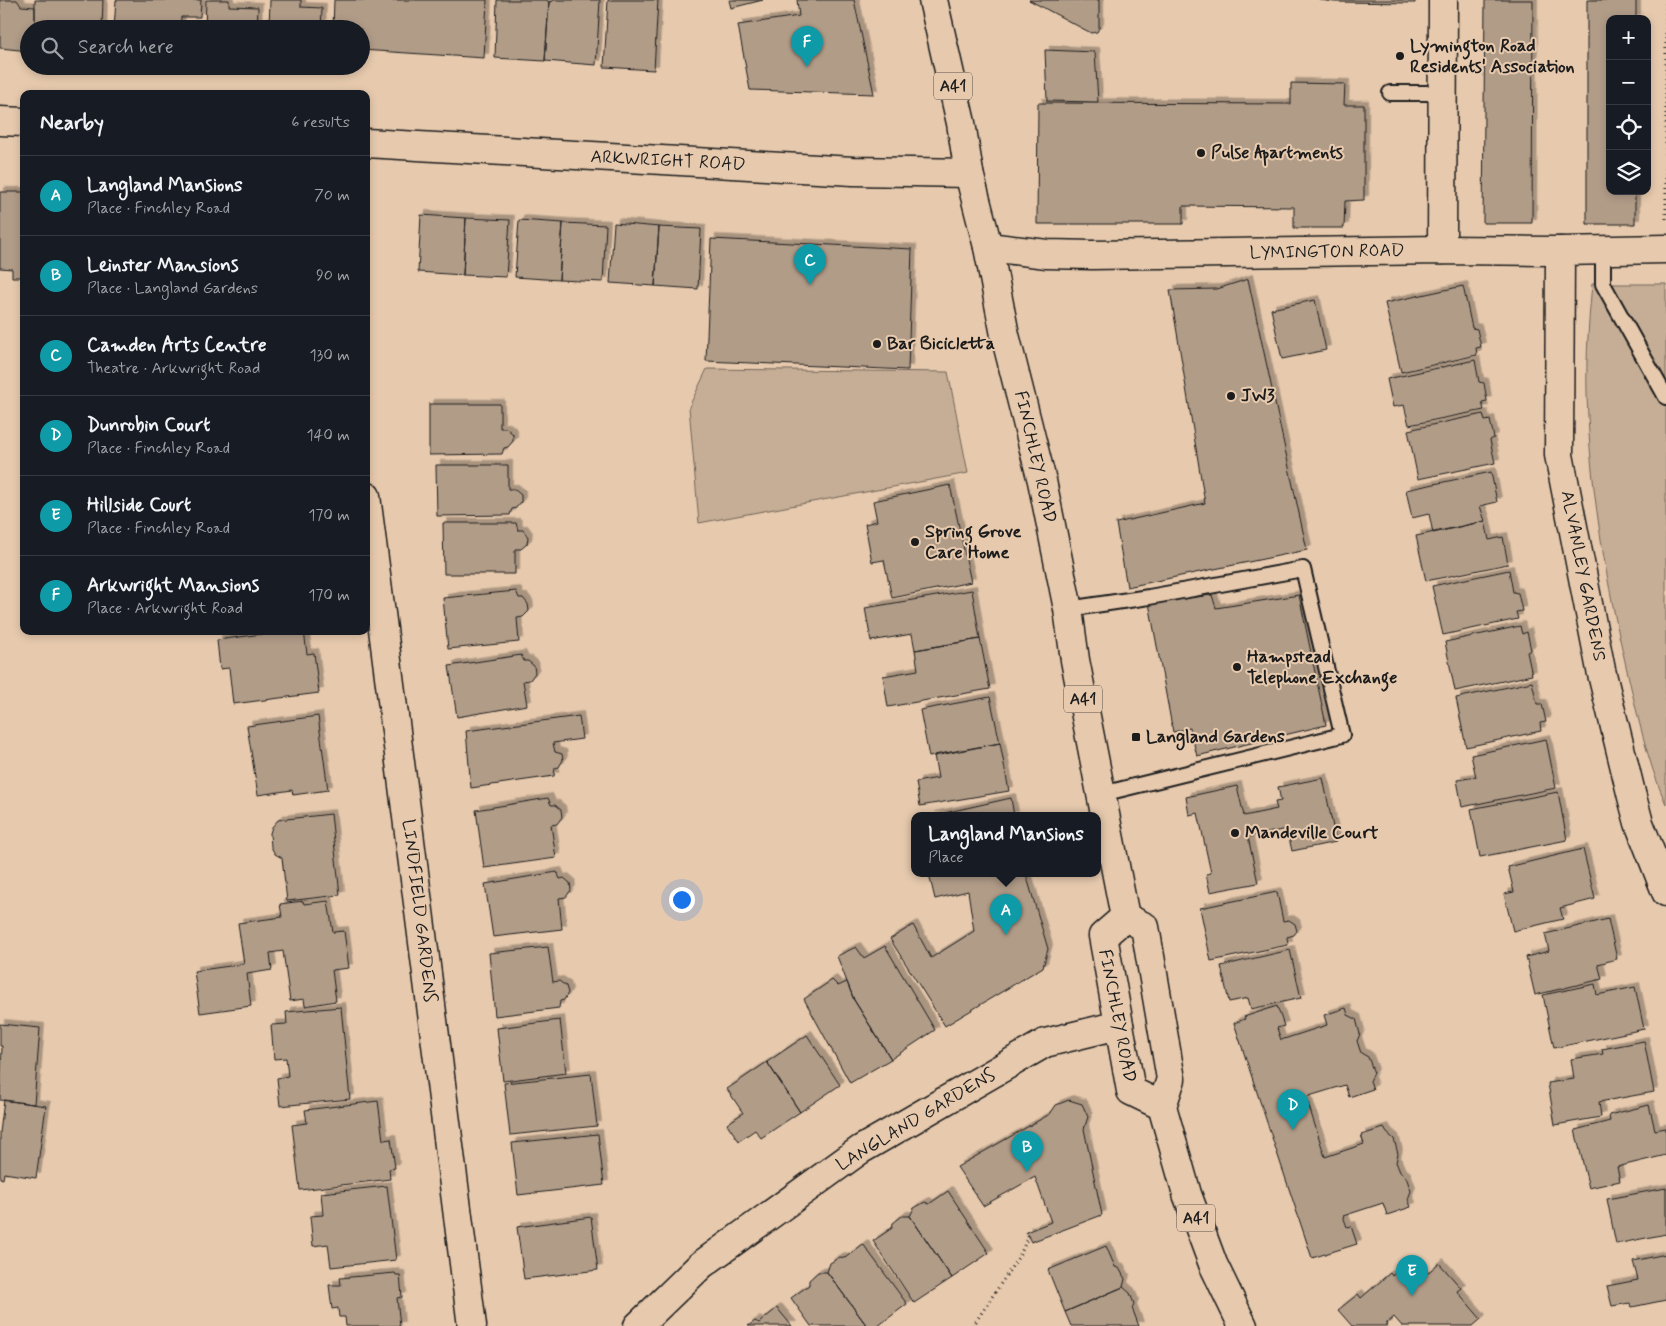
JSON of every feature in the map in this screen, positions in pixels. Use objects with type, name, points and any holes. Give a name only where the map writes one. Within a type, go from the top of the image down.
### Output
[{"type":"main road","name":"FINCHLEY ROAD","points":[[933,0],[961,123],[969,173],[988,247],[1005,335],[1042,481],[1068,609],[1075,660],[1125,917],[1103,936],[1131,1091],[1162,1106]]},
{"type":"main road","points":[[1442,250],[1443,0]]},
{"type":"main road","points":[[0,121],[20,122]]},
{"type":"main road","name":"ARKWRIGHT ROAD","points":[[370,143],[854,172],[969,173]]},
{"type":"main road","name":"LYMINGTON ROAD","points":[[988,247],[1047,254],[1092,255],[1666,249]]},
{"type":"main road","name":"ALVANLEY GARDENS","points":[[1560,251],[1559,455],[1601,670],[1632,797],[1639,823],[1666,892]]},
{"type":"main road","name":"LINDFIELD GARDENS","points":[[370,527],[472,1326]]},
{"type":"main road","points":[[1125,917],[1145,927],[1170,1079],[1162,1106]]},
{"type":"main road","name":"LANGLAND GARDENS","points":[[638,1326],[701,1265],[860,1150],[1045,1043],[1119,1026]]},
{"type":"main road","name":"A41","points":[[1162,1106],[1186,1194],[1213,1264],[1243,1326]]},
{"type":"lane","points":[[1390,93],[1443,93]]},
{"type":"lane","points":[[1603,250],[1603,284],[1666,397]]},
{"type":"lane","points":[[1068,609],[1149,597],[1303,569],[1342,735],[1102,794]]},
{"type":"path","points":[[1666,0],[1666,249]]},
{"type":"path","points":[[973,1326],[1021,1253],[1028,1236]]},
{"type":"shaded area","points":[[1592,284],[1666,284],[1666,804],[1648,754],[1634,701],[1601,542],[1593,479],[1587,399],[1587,350]]},
{"type":"shaded area","points":[[707,369],[948,372],[968,473],[699,523],[689,407]]},
{"type":"building","points":[[0,0],[17,0],[21,6],[35,7],[35,20],[20,20],[20,50],[0,48]]},
{"type":"building","points":[[35,0],[103,0],[102,20],[35,20]]},
{"type":"building","points":[[116,0],[201,0],[200,17],[181,17],[181,20],[115,20]]},
{"type":"building","points":[[206,0],[229,0],[229,6],[258,7],[257,20],[205,20]]},
{"type":"building","points":[[270,0],[301,0],[301,7],[322,8],[321,20],[269,20]]},
{"type":"building","points":[[334,0],[487,0],[484,58],[370,51],[370,20],[333,20]]},
{"type":"building","points":[[497,0],[546,0],[549,2],[545,61],[495,58]]},
{"type":"building","points":[[553,0],[600,0],[596,65],[545,61],[549,2]]},
{"type":"building","points":[[608,0],[658,0],[654,70],[604,67]]},
{"type":"building","points":[[729,0],[763,0],[731,8]]},
{"type":"building","points":[[797,0],[854,0],[874,94],[750,90],[738,25],[799,16]]},
{"type":"building","points":[[1029,0],[1099,0],[1099,28],[1097,32],[1091,33]]},
{"type":"building","points":[[1320,0],[1415,0],[1415,3],[1335,2]]},
{"type":"building","points":[[1485,0],[1533,0],[1532,223],[1483,223]]},
{"type":"building","points":[[1587,0],[1636,0],[1636,15],[1606,15],[1606,195],[1635,195],[1635,224],[1587,224]]},
{"type":"building","points":[[1045,50],[1095,52],[1098,102],[1047,101]]},
{"type":"building","name":"Pulse Apartments","points":[[1291,83],[1345,84],[1344,105],[1364,105],[1364,200],[1345,201],[1344,228],[1294,228],[1294,207],[1183,206],[1183,224],[1037,224],[1038,103],[1291,104]]},
{"type":"building","points":[[0,192],[20,192],[20,277],[12,277],[12,269],[0,268]]},
{"type":"building","points":[[421,215],[466,218],[463,275],[418,272]]},
{"type":"building","points":[[466,218],[510,220],[506,277],[463,275]]},
{"type":"building","points":[[519,220],[563,223],[559,280],[515,277]]},
{"type":"building","points":[[563,223],[606,225],[603,282],[559,280]]},
{"type":"building","points":[[614,223],[659,227],[655,286],[610,283]]},
{"type":"building","points":[[659,227],[701,229],[698,289],[655,286]]},
{"type":"building","points":[[711,239],[912,249],[908,370],[706,361]]},
{"type":"building","name":"JW3","points":[[1248,279],[1307,550],[1127,587],[1116,523],[1205,503],[1170,290],[1217,289]]},
{"type":"building","points":[[1463,286],[1472,328],[1477,329],[1481,347],[1476,348],[1477,355],[1401,372],[1385,303]]},
{"type":"building","points":[[1315,300],[1326,350],[1282,359],[1271,309]]},
{"type":"building","points":[[1475,360],[1479,382],[1484,383],[1487,401],[1482,402],[1484,410],[1409,425],[1404,405],[1393,407],[1387,379]]},
{"type":"building","points":[[429,404],[500,404],[500,428],[506,428],[513,434],[513,441],[508,447],[504,448],[502,454],[429,455]]},
{"type":"building","points":[[1483,414],[1485,421],[1490,420],[1494,438],[1490,440],[1495,463],[1418,479],[1408,430]]},
{"type":"building","points":[[436,465],[508,465],[508,489],[514,489],[521,495],[521,502],[516,508],[512,509],[510,515],[437,516]]},
{"type":"building","points":[[1491,472],[1497,502],[1480,506],[1485,521],[1433,533],[1429,514],[1412,518],[1406,490]]},
{"type":"building","name":"Spring Grove Care Home","points":[[950,485],[971,582],[892,598],[884,560],[872,562],[865,524],[877,521],[873,501]]},
{"type":"building","points":[[1485,521],[1489,540],[1503,537],[1508,564],[1426,581],[1416,536]]},
{"type":"building","points":[[443,523],[516,523],[518,530],[523,530],[528,537],[527,544],[521,549],[515,549],[515,574],[444,574]]},
{"type":"building","points":[[1509,570],[1513,592],[1518,593],[1522,611],[1516,612],[1518,619],[1443,635],[1432,586]]},
{"type":"building","points":[[972,590],[980,639],[915,650],[912,634],[871,641],[865,608]]},
{"type":"building","points":[[516,591],[519,598],[523,598],[528,604],[529,611],[523,617],[517,618],[519,642],[448,649],[443,598]]},
{"type":"building","name":"Hampstead Telephone Exchange","points":[[1212,595],[1216,608],[1299,595],[1326,725],[1197,756],[1190,728],[1173,732],[1149,603]]},
{"type":"building","points":[[1520,626],[1522,634],[1527,632],[1531,650],[1527,652],[1532,675],[1455,691],[1445,642]]},
{"type":"building","points":[[255,635],[305,635],[307,654],[314,653],[319,693],[233,704],[229,668],[220,669],[217,640]]},
{"type":"building","points":[[980,639],[990,689],[888,707],[883,676],[918,670],[915,650]]},
{"type":"building","points":[[521,655],[524,661],[528,661],[534,666],[535,673],[530,680],[523,681],[527,705],[457,717],[449,666]]},
{"type":"building","points":[[1532,682],[1537,704],[1542,704],[1546,722],[1540,723],[1541,731],[1466,747],[1456,698]]},
{"type":"building","points":[[990,697],[1000,743],[929,757],[920,710]]},
{"type":"building","points":[[318,716],[328,790],[293,795],[292,790],[258,795],[247,726]]},
{"type":"building","points":[[579,716],[582,739],[553,743],[555,752],[562,754],[563,760],[559,767],[555,768],[554,776],[471,788],[466,731]]},
{"type":"building","points":[[1546,739],[1556,788],[1462,807],[1457,780],[1476,777],[1471,755]]},
{"type":"building","points":[[1000,743],[1009,791],[920,806],[916,782],[938,778],[934,755]]},
{"type":"building","name":"Mandeville Court","points":[[1323,778],[1336,842],[1292,851],[1287,829],[1248,837],[1258,883],[1210,892],[1206,874],[1211,873],[1198,813],[1189,815],[1186,797],[1237,786],[1244,816],[1277,809],[1275,802],[1281,801],[1278,787]]},
{"type":"building","points":[[1558,792],[1567,840],[1480,857],[1471,809]]},
{"type":"building","points":[[548,798],[551,805],[555,805],[561,810],[562,817],[557,824],[551,825],[556,858],[484,868],[476,810]]},
{"type":"building","points":[[1011,798],[1013,812],[949,812]]},
{"type":"building","points":[[331,814],[340,895],[287,901],[282,858],[275,854],[271,847],[270,833],[272,827],[278,820]]},
{"type":"building","points":[[1583,849],[1595,899],[1560,908],[1563,919],[1513,931],[1504,894],[1514,892],[1508,867]]},
{"type":"building","points":[[557,872],[560,879],[564,878],[570,883],[571,890],[566,897],[559,898],[562,929],[493,937],[485,884]]},
{"type":"building","points":[[930,877],[1027,877],[1048,949],[1043,967],[945,1026],[890,939],[913,925],[931,958],[974,931],[968,891],[935,899]]},
{"type":"building","points":[[1277,892],[1283,921],[1289,920],[1295,924],[1297,931],[1294,935],[1287,937],[1288,945],[1211,961],[1200,908]]},
{"type":"building","points":[[303,901],[304,904],[328,901],[333,932],[344,931],[349,968],[332,970],[336,1001],[305,1006],[304,999],[290,1001],[283,951],[270,953],[272,970],[247,974],[251,1006],[200,1013],[194,971],[244,964],[238,923],[282,917],[280,904]]},
{"type":"building","points":[[1608,919],[1617,959],[1598,964],[1602,979],[1535,995],[1526,957],[1549,951],[1545,934]]},
{"type":"building","points":[[885,946],[935,1030],[891,1059],[854,1000],[837,956],[856,947],[864,958]]},
{"type":"building","points":[[548,947],[553,982],[559,981],[566,986],[568,993],[564,1000],[560,1001],[559,1008],[495,1016],[489,953]]},
{"type":"building","points":[[1290,950],[1301,998],[1251,1009],[1248,998],[1229,1002],[1221,966]]},
{"type":"building","points":[[832,980],[838,986],[847,982],[854,1000],[891,1059],[850,1083],[804,999]]},
{"type":"building","points":[[1595,984],[1597,995],[1635,987],[1644,1029],[1554,1048],[1543,995]]},
{"type":"building","points":[[1277,1006],[1284,1026],[1277,1028],[1281,1040],[1327,1025],[1324,1015],[1346,1008],[1348,1015],[1356,1019],[1360,1034],[1357,1041],[1361,1053],[1368,1057],[1374,1073],[1370,1081],[1373,1089],[1349,1097],[1345,1085],[1306,1097],[1325,1157],[1364,1144],[1361,1135],[1384,1128],[1394,1139],[1398,1154],[1396,1162],[1400,1172],[1406,1177],[1411,1191],[1408,1199],[1411,1207],[1387,1215],[1383,1203],[1343,1216],[1347,1227],[1351,1226],[1357,1244],[1312,1258],[1234,1023],[1245,1019],[1244,1017]]},
{"type":"building","points":[[341,1007],[350,1099],[280,1106],[277,1078],[288,1076],[286,1058],[274,1059],[271,1025],[287,1024],[286,1012]]},
{"type":"building","points":[[560,1020],[566,1073],[503,1081],[497,1028]]},
{"type":"building","points":[[0,1024],[40,1028],[34,1104],[0,1100],[2,1046],[0,1046]]},
{"type":"building","points":[[807,1035],[840,1085],[800,1112],[767,1062]]},
{"type":"building","points":[[1644,1041],[1654,1092],[1599,1102],[1601,1117],[1555,1125],[1548,1083],[1574,1079],[1571,1059],[1603,1054],[1602,1049]]},
{"type":"building","points":[[767,1062],[800,1112],[761,1138],[755,1130],[739,1141],[727,1124],[743,1113],[727,1089]]},
{"type":"building","points":[[591,1074],[597,1126],[510,1135],[504,1083]]},
{"type":"building","points":[[4,1100],[46,1106],[36,1178],[4,1173],[3,1179],[0,1178],[0,1133]]},
{"type":"building","points":[[1069,1100],[1082,1104],[1088,1117],[1084,1129],[1102,1215],[1031,1242],[1026,1232],[1051,1222],[1035,1177],[983,1206],[957,1167],[1050,1114],[1056,1105]]},
{"type":"building","points":[[378,1101],[383,1140],[391,1139],[395,1168],[389,1169],[390,1179],[300,1190],[292,1125],[307,1123],[305,1110]]},
{"type":"building","points":[[1649,1105],[1655,1130],[1666,1128],[1666,1155],[1617,1167],[1620,1181],[1589,1188],[1575,1130],[1610,1121],[1609,1115]]},
{"type":"building","points":[[598,1134],[604,1185],[518,1195],[512,1143]]},
{"type":"building","points":[[387,1186],[396,1260],[331,1267],[328,1244],[313,1246],[310,1216],[323,1215],[321,1193]]},
{"type":"building","points":[[1666,1188],[1666,1234],[1616,1244],[1607,1199]]},
{"type":"building","points":[[948,1191],[989,1253],[952,1278],[910,1216],[914,1208],[925,1202],[929,1204]]},
{"type":"building","points":[[902,1216],[910,1216],[952,1278],[914,1303],[873,1241],[892,1228],[893,1223]]},
{"type":"building","points":[[591,1217],[598,1270],[524,1279],[517,1227]]},
{"type":"building","points":[[863,1244],[907,1304],[878,1326],[867,1326],[827,1272],[830,1263],[840,1257],[845,1258]]},
{"type":"building","points":[[1106,1246],[1115,1267],[1119,1268],[1125,1279],[1123,1287],[1065,1312],[1048,1270]]},
{"type":"building","points":[[1666,1254],[1666,1300],[1632,1307],[1630,1303],[1612,1306],[1607,1286],[1638,1280],[1633,1261]]},
{"type":"building","points":[[1439,1263],[1461,1288],[1457,1291],[1481,1319],[1473,1326],[1402,1326],[1394,1317],[1386,1324],[1387,1326],[1352,1326],[1338,1310],[1358,1294],[1361,1298],[1390,1273],[1392,1276],[1401,1268],[1415,1284]]},
{"type":"building","points":[[818,1272],[827,1272],[867,1326],[811,1326],[791,1298],[809,1285],[809,1280]]},
{"type":"building","points":[[395,1273],[400,1275],[402,1297],[397,1298],[400,1326],[346,1326],[345,1317],[339,1317],[338,1308],[332,1309],[329,1285],[341,1285],[340,1278]]},
{"type":"building","points":[[1123,1287],[1130,1293],[1134,1304],[1132,1308],[1139,1326],[1071,1326],[1065,1312]]},
{"type":"building","points":[[777,1308],[792,1326],[748,1326],[755,1321],[759,1323]]},
{"type":"place","name":"Lymington Road Residents' Association","points":[[1400,56]]},
{"type":"place","name":"Arkwright Mansions","points":[[807,67]]},
{"type":"place","name":"Pulse Apartments","points":[[1201,153]]},
{"type":"place","name":"Camden Arts Centre","points":[[810,285]]},
{"type":"place","name":"Bar Bicicletta","points":[[877,344]]},
{"type":"place","name":"JW3","points":[[1231,396]]},
{"type":"place","name":"Spring Grove Care Home","points":[[915,542]]},
{"type":"place","name":"Hampstead Telephone Exchange","points":[[1237,667]]},
{"type":"place","name":"Langland Gardens","points":[[1136,737]]},
{"type":"place","name":"Mandeville Court","points":[[1235,833]]},
{"type":"place","name":"Langland Mansions","points":[[1006,935]]},
{"type":"place","name":"Dunrobin Court","points":[[1293,1130]]},
{"type":"place","name":"Leinster Mansions","points":[[1027,1172]]},
{"type":"place","name":"Hillside Court","points":[[1412,1296]]}]
